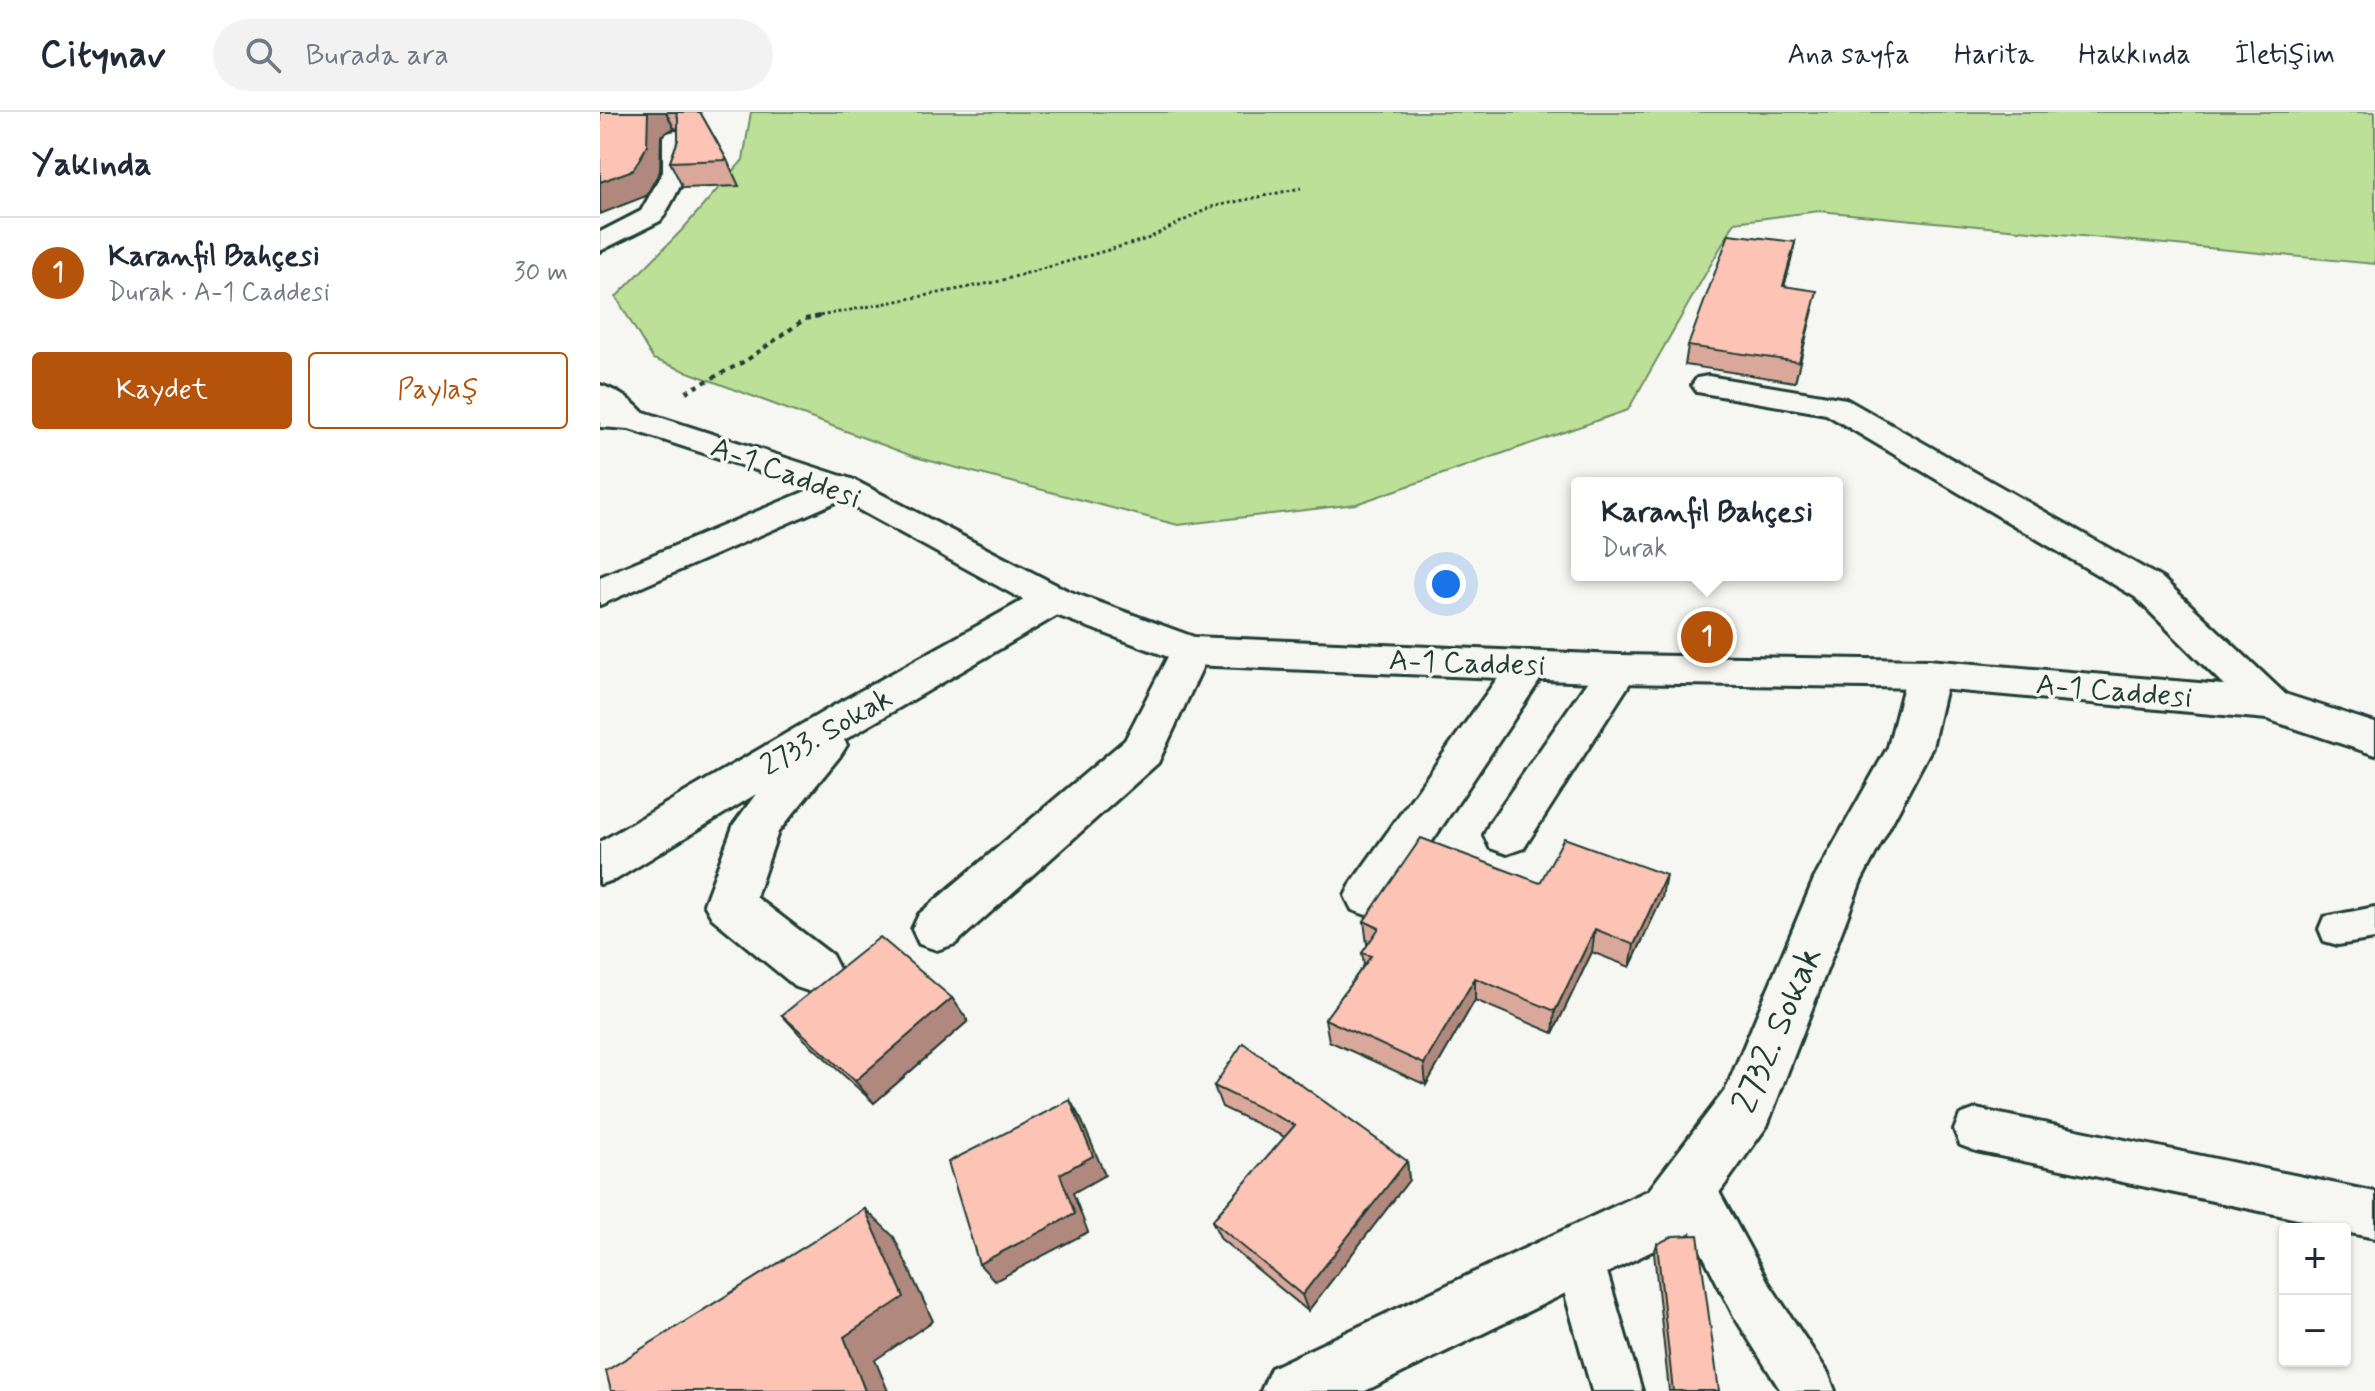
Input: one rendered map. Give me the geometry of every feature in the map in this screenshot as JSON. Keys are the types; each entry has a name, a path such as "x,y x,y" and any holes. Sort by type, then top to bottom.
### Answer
{"street":[{"path":"600,243 651,216 675,172 675,138"},
{"path":"1708,385 1835,406 1849,413 2149,588 2269,704"},
{"name":"A-1 Caddesi","path":"600,395 616,418 842,487 1054,600 1190,651 1618,669 1928,674 2269,704 2375,739"},
{"path":"600,592 842,487"},
{"name":"2733. Sokak","path":"600,865 850,716 1054,600"},
{"path":"937,929 1142,751 1190,651"},
{"path":"1369,896 1529,665"},
{"path":"1507,835 1618,669"},
{"name":"2732. Sokak","path":"1294,1391 1670,1211 1747,1107 1838,879 1910,747 1928,674"},
{"path":"814,971 729,904 757,824 850,716"}],"lane":[{"path":"1976,1130 2375,1215"},
{"path":"1690,1184 1751,1299 1810,1391"},
{"path":"1578,1255 1617,1391"}],"path":[{"path":"616,418 747,360 805,319 996,282 1147,239 1211,207 1301,188"}],"green space":[{"path":"751,112 2375,112 2375,264 1819,211 1735,222 1628,410 1356,504 1178,525 915,457 653,359 616,297 682,230 743,160"}],"building":[{"path":"600,112 648,112 647,146 633,170 600,182"},
{"path":"676,112 700,112 727,160 670,162 678,140"},
{"path":"1729,234 1795,242 1783,286 1817,291 1799,362 1688,346"},
{"path":"1421,838 1540,883 1564,838 1666,875 1634,945 1595,929 1555,1011 1475,978 1424,1064 1325,1019 1371,956 1362,953 1379,928 1364,921"},
{"path":"880,937 952,998 855,1081 782,1015"},
{"path":"1243,1043 1407,1161 1302,1295 1212,1221 1295,1125 1214,1086"},
{"path":"1070,1100 1093,1156 1060,1174 1075,1214 979,1264 948,1162"},
{"path":"865,1209 904,1297 844,1337 865,1391 611,1391 606,1371"},
{"path":"1698,1235 1719,1391 1673,1391 1657,1244 1673,1236"}],"place":[{"name":"Karanfil Bahçesi","path":"1707,637"}]}
